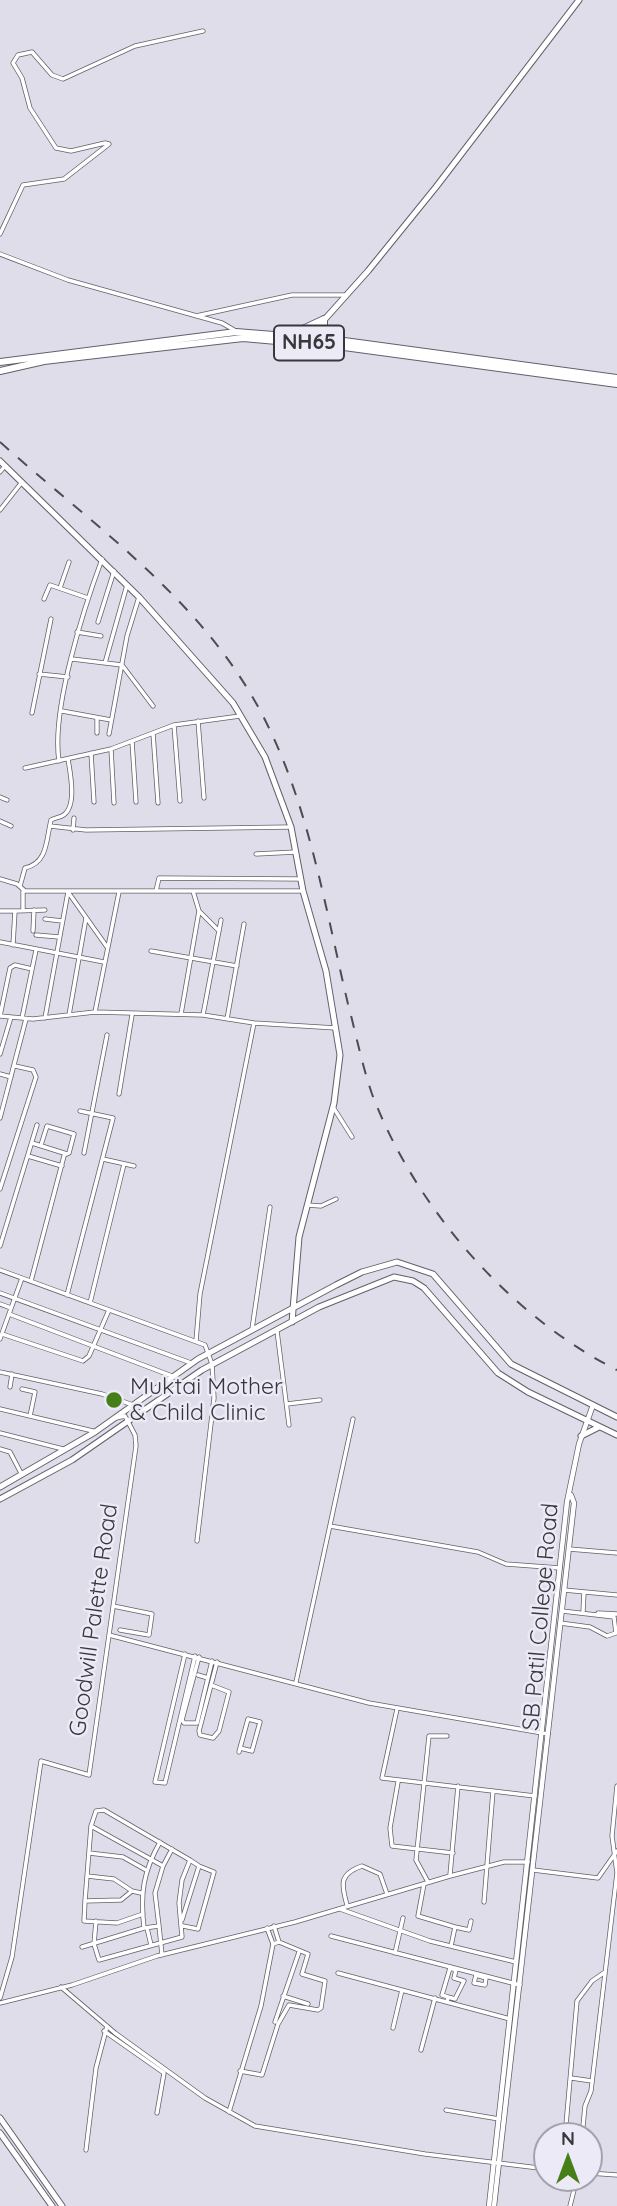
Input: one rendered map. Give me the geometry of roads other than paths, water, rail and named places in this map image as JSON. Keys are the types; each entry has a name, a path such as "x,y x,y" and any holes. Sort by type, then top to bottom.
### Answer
{"highway":[{"path":"289,334 306,330 324,319"},
{"path":"324,319 324,331 337,340"},
{"name":"NH65","path":"0,362 236,332 289,334 307,340 617,384"},
{"name":"NH65","path":"0,371 44,362 243,338 337,340 617,378"}],"main road":[{"path":"307,340 436,187 579,0"},
{"path":"2,463 139,597 242,715 265,757 291,827 303,891 326,971 336,1028 339,1072 333,1107 305,1204 292,1322"},
{"path":"0,1487 95,1432 208,1353 362,1272 386,1264 407,1263 433,1274 511,1364 617,1417"},
{"path":"0,1499 72,1460 212,1364 292,1322 377,1282 394,1277 413,1281 433,1296 498,1373 617,1435"},
{"path":"581,1436 598,1427"},
{"path":"0,2118 62,2206"},
{"path":"0,2133 52,2206"}],"street":[{"path":"0,234 23,185 64,179 109,145 107,142 71,150 56,148 26,100 22,78 13,63 18,55 32,52 52,75 63,79 135,46 203,31"},
{"path":"0,254 68,280 222,323 243,338"},
{"path":"195,316 292,295 346,295"},
{"path":"0,472 2,463"},
{"path":"0,510 22,482"},
{"path":"59,761 62,711 77,632 102,559"},
{"path":"60,589 69,562"},
{"path":"98,622 114,571"},
{"path":"105,663 127,585"},
{"path":"44,599 48,586 88,598"},
{"path":"109,734 130,621 139,597"},
{"path":"32,713 51,619"},
{"path":"77,632 101,636"},
{"path":"72,659 121,665 153,706"},
{"path":"39,674 68,677"},
{"path":"62,711 111,720"},
{"path":"25,768 111,749 174,725 242,715"},
{"path":"97,718 97,733"},
{"path":"198,721 204,798"},
{"path":"174,725 180,801"},
{"path":"153,733 158,803"},
{"path":"132,741 136,802"},
{"path":"111,749 114,803"},
{"path":"91,753 94,802"},
{"path":"20,886 25,868 36,865 44,854 52,819 64,815 68,809 71,793 68,759"},
{"path":"0,797 7,800"},
{"path":"73,830 74,818"},
{"path":"0,821 11,826"},
{"path":"50,825 73,830 291,827"},
{"path":"256,853 296,852"},
{"path":"171,878 171,891"},
{"path":"0,879 20,886 23,891 23,910"},
{"path":"156,891 157,879 301,879"},
{"path":"23,891 303,891"},
{"path":"181,1014 199,911 193,891"},
{"path":"68,892 107,947"},
{"path":"45,1018 68,892"},
{"path":"95,1012 119,892"},
{"path":"34,910 35,933 60,937"},
{"path":"0,911 45,910"},
{"path":"13,945 15,911"},
{"path":"199,911 219,931"},
{"path":"69,1015 86,918"},
{"path":"45,919 62,921"},
{"path":"203,1015 221,920"},
{"path":"227,1019 244,924"},
{"path":"0,942 104,962"},
{"path":"0,1118 15,1066 36,950"},
{"path":"151,951 237,965"},
{"path":"32,969 15,965 10,968 0,1016 45,1018 95,1012 132,1015 181,1014 254,1023 336,1028"},
{"path":"119,1094 132,1015"},
{"path":"0,1054 11,1017"},
{"path":"196,1341 200,1294 254,1023"},
{"path":"84,1153 107,1035"},
{"path":"0,1189 36,1077 33,1070 15,1066"},
{"path":"0,1074 12,1077"},
{"path":"0,1087 8,1090"},
{"path":"333,1107 352,1137"},
{"path":"67,1295 113,1118 80,1111"},
{"path":"0,1246 37,1125"},
{"path":"32,1143 41,1146 69,1153 74,1134 47,1126 41,1146"},
{"path":"28,1156 62,1166"},
{"path":"31,1281 64,1156"},
{"path":"0,1158 9,1161"},
{"path":"103,1159 134,1167"},
{"path":"90,1303 124,1164"},
{"path":"305,1204 321,1206 336,1199"},
{"path":"252,1331 251,1320 270,1207"},
{"path":"0,1270 205,1345 212,1364 214,1398 197,1541"},
{"path":"22,1278 1,1336 80,1361 88,1359 109,1310"},
{"path":"0,1293 191,1363"},
{"path":"0,1304 11,1308"},
{"path":"9,1314 94,1344 172,1376"},
{"path":"278,1331 289,1426"},
{"path":"0,1372 103,1394 133,1405"},
{"path":"10,1387 12,1374"},
{"path":"22,1389 35,1392 30,1416"},
{"path":"287,1404 320,1400"},
{"path":"571,1494 581,1436 593,1405"},
{"path":"0,1409 95,1432"},
{"path":"111,1420 125,1416 129,1422"},
{"path":"296,1682 352,1419"},
{"name":"Goodwill Palette Road","path":"0,2001 12,1957 41,1762 89,1775 136,1447 135,1435 129,1422"},
{"path":"0,1433 65,1450"},
{"path":"0,1449 10,1452 22,1475"},
{"name":"SB Patil College Road","path":"496,2164 510,2019 517,1985 517,1962 530,1870 528,1862 535,1796 569,1549 574,1503 571,1494"},
{"name":"SB Patil College Road","path":"492,2206 545,1734 560,1568 571,1494"},
{"path":"330,1525 478,1552 506,1564 560,1568"},
{"path":"569,1549 617,1553"},
{"path":"564,1590 617,1595"},
{"path":"584,1592 583,1612 617,1614"},
{"path":"113,1606 152,1614 149,1635 120,1630"},
{"path":"560,1623 590,1627 607,1636 616,1633 614,1617 562,1611"},
{"path":"108,1635 398,1709 545,1734"},
{"path":"185,1654 155,1782 165,1783 192,1668 197,1657"},
{"path":"197,1657 184,1723 197,1723 215,1661"},
{"path":"211,1685 229,1692 219,1731 213,1738 200,1735 199,1731 215,1661"},
{"path":"182,1666 192,1668"},
{"path":"198,1675 208,1678"},
{"path":"398,1709 382,1778 398,1782 458,1786 535,1796"},
{"path":"248,1719 260,1722 252,1751 240,1750 248,1719"},
{"path":"447,1736 429,1735 416,1851 416,1864 426,1883 418,1916 469,1930 471,1921"},
{"path":"398,1782 390,1843 394,1847 416,1851 453,1853"},
{"path":"450,1876 458,1786"},
{"path":"585,2122 617,1873 617,1786"},
{"path":"484,1902 493,1791"},
{"path":"143,1914 120,1923 83,1920 91,1826 96,1811 104,1810 199,1866 214,1872 198,1929 183,1926"},
{"path":"91,1826 163,1866"},
{"path":"160,1842 146,1870 141,1893 146,1928 160,1956"},
{"path":"156,1944 159,1926 155,1893 163,1866 172,1849"},
{"path":"89,1853 123,1857 146,1870"},
{"path":"530,1870 598,1878 615,1853"},
{"path":"96,1922 94,1944 99,1960 182,1937 183,1926 179,1910 181,1886 190,1860"},
{"path":"0,2001 61,1987 160,1956 486,1866 528,1862"},
{"path":"182,1920 199,1866"},
{"path":"347,1905 343,1892 345,1874 362,1866 380,1874 387,1894"},
{"path":"87,1875 114,1879 132,1891 141,1893"},
{"path":"85,1900 121,1900 132,1891"},
{"path":"338,1908 400,1931 517,1962"},
{"path":"395,1953 403,1918"},
{"path":"82,1947 159,1926"},
{"path":"274,1926 279,1942"},
{"path":"229,2112 261,2006 273,1944 267,1927"},
{"path":"451,1946 455,1927"},
{"path":"331,1936 517,1985"},
{"path":"240,2071 262,2075 278,2024 289,2005 321,2008 325,1981 302,1974 308,1954 279,1942 273,1944"},
{"path":"275,2022 299,1952"},
{"path":"450,1968 442,1995 510,2019"},
{"path":"338,1973 435,1998 455,1999 464,1981 453,1978 456,1969"},
{"path":"566,2122 571,2078 568,2070 577,2001 592,1981 605,1972"},
{"path":"61,1987 106,2029 164,2073 157,2113"},
{"path":"393,2028 402,1990"},
{"path":"283,1996 308,2004"},
{"path":"421,2050 435,1998"},
{"path":"106,2029 254,2126 533,2168"},
{"path":"86,2150 96,2068 106,2029"},
{"path":"571,2078 592,2081"},
{"path":"446,2110 499,2119"}],"railway":[{"path":"0,442 145,567 210,636 238,674 279,750 304,821 365,1072 390,1136 413,1177 470,1254 539,1320 577,1347 617,1370"}],"place":[{"name":"Muktai Mother & Child Clinic","path":"114,1400"}]}
